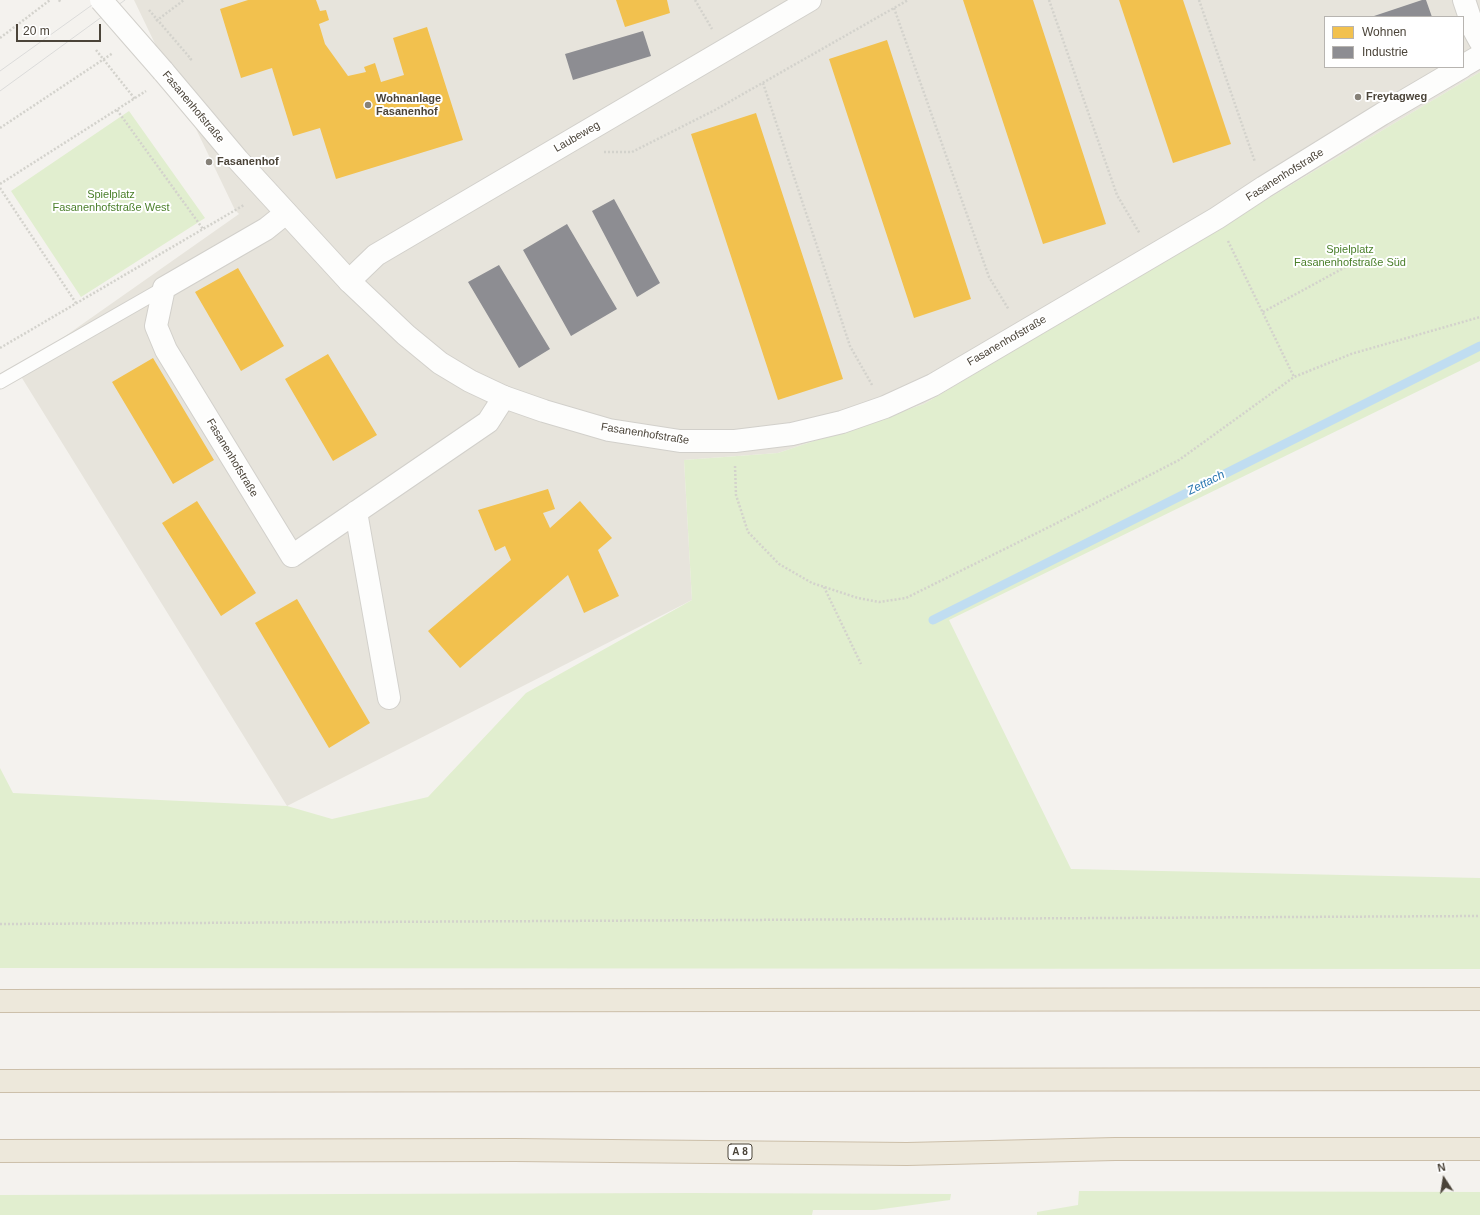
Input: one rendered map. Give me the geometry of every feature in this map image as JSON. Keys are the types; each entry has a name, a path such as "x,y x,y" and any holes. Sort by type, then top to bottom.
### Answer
{"highway":[{"path":"0,1001 1480,999"},
{"path":"0,1081 1480,1080"},
{"name":"A 8","path":"0,1151 514,1150 907,1154 1115,1149 1480,1149"}],"street":[{"name":"Fasanenhofstraße","path":"101,0 238,160 349,281 406,335 440,363 470,381 504,397 544,411 609,430 680,441 735,441 792,434 842,422 885,407 933,385 1217,218 1376,118 1460,68"},
{"name":"Laubeweg","path":"349,281 376,255 810,0"},
{"path":"1464,0 1474,30 1480,41"},
{"name":"Fasanenhofstraße","path":"1464,66 1480,56"},
{"path":"164,288 266,229 286,213"},
{"name":"Fasanenhofstraße","path":"164,288 156,326 166,350 292,556 488,422 504,397"},
{"path":"356,512 389,698"}],"lane":[{"path":"0,382 164,288"}],"path":[{"path":"0,38 50,0"},
{"path":"151,25 184,0"},
{"path":"695,0 726,50"},
{"path":"602,152 632,152 715,110 908,0"},
{"path":"1050,0 1116,195 1153,255"},
{"path":"1199,0 1255,162"},
{"path":"894,8 989,277 998,291"},
{"path":"149,10 191,59"},
{"path":"96,50 135,99"},
{"path":"0,128 115,51"},
{"path":"0,184 135,99 165,73"},
{"path":"763,83 850,346 885,407"},
{"path":"118,110 203,229"},
{"path":"0,188 76,303"},
{"path":"0,348 267,191"},
{"path":"1217,218 1294,377"},
{"path":"1263,312 1373,252"},
{"path":"735,441 736,495 748,532 779,564 812,582 858,598 879,602 906,598 1046,529 1179,460 1294,377 1351,354 1480,317"},
{"path":"824,586 861,664"},
{"path":"0,924 1480,916"}],"shaded area":[{"path":"134,0 1480,0 1480,72 924,404 778,453 684,460 692,600 287,806 17,370 239,214 235,210"}],"green space":[{"name":"Spielplatz Fasanenhofstraße Süd","path":"1480,72 1480,361 949,620 1071,869 1480,878 1480,969 0,968 0,768 13,793 287,806 332,819 428,797 526,693 692,600 684,460 778,453 924,404"},
{"name":"Spielplatz Fasanenhofstraße West","path":"129,111 205,218 81,297 11,191"},
{"path":"1079,1191 1480,1192 1480,1215 1037,1215 1037,1212 1078,1205"},
{"path":"692,1193 951,1194 950,1200 875,1210 813,1210 812,1215 0,1215 0,1195"}],"building: Wohnen":[{"name":"Wohnanlage Fasanenhof","path":"248,0 316,0 320,11 326,10 329,20 319,24 325,44 348,76 366,72 364,67 375,63 381,82 404,75 393,38 427,27 463,140 336,179 320,128 293,136 272,68 241,78 220,9"},
{"path":"616,0 667,0 670,13 625,27"},
{"path":"963,0 1033,0 1106,224 1043,244"},
{"path":"1119,0 1183,0 1231,144 1173,163"},
{"path":"887,40 971,299 914,318 829,59"},
{"path":"756,113 843,379 778,400 691,134"},
{"path":"238,268 284,346 241,371 195,292"},
{"path":"328,354 377,435 333,461 285,379"},
{"path":"153,358 214,460 173,484 112,382"},
{"path":"548,489 555,509 543,513 550,528 580,501 612,538 598,550 619,596 584,613 568,575 460,668 428,631 511,560 505,546 495,551 478,510"},
{"path":"197,501 256,593 221,616 162,523"},
{"path":"297,599 370,723 329,748 255,623"}],"building: Industrie":[{"path":"1426,0 1432,16 1374,16"},
{"path":"643,31 651,56 573,80 565,54"},
{"path":"614,199 660,283 637,297 592,211"},
{"path":"567,224 617,309 571,336 523,250"},
{"path":"499,265 550,349 519,368 468,282"}],"waterway":[{"name":"Zettach","path":"933,620 1480,346"}],"tram line":[{"path":"0,71 99,0"},
{"path":"0,91 125,0"}],"place":[{"name":"Freytagweg","path":"1358,97"},
{"name":"Wohnanlage Fasanenhof","path":"368,105"},
{"name":"Fasanenhof","path":"209,162"}]}
